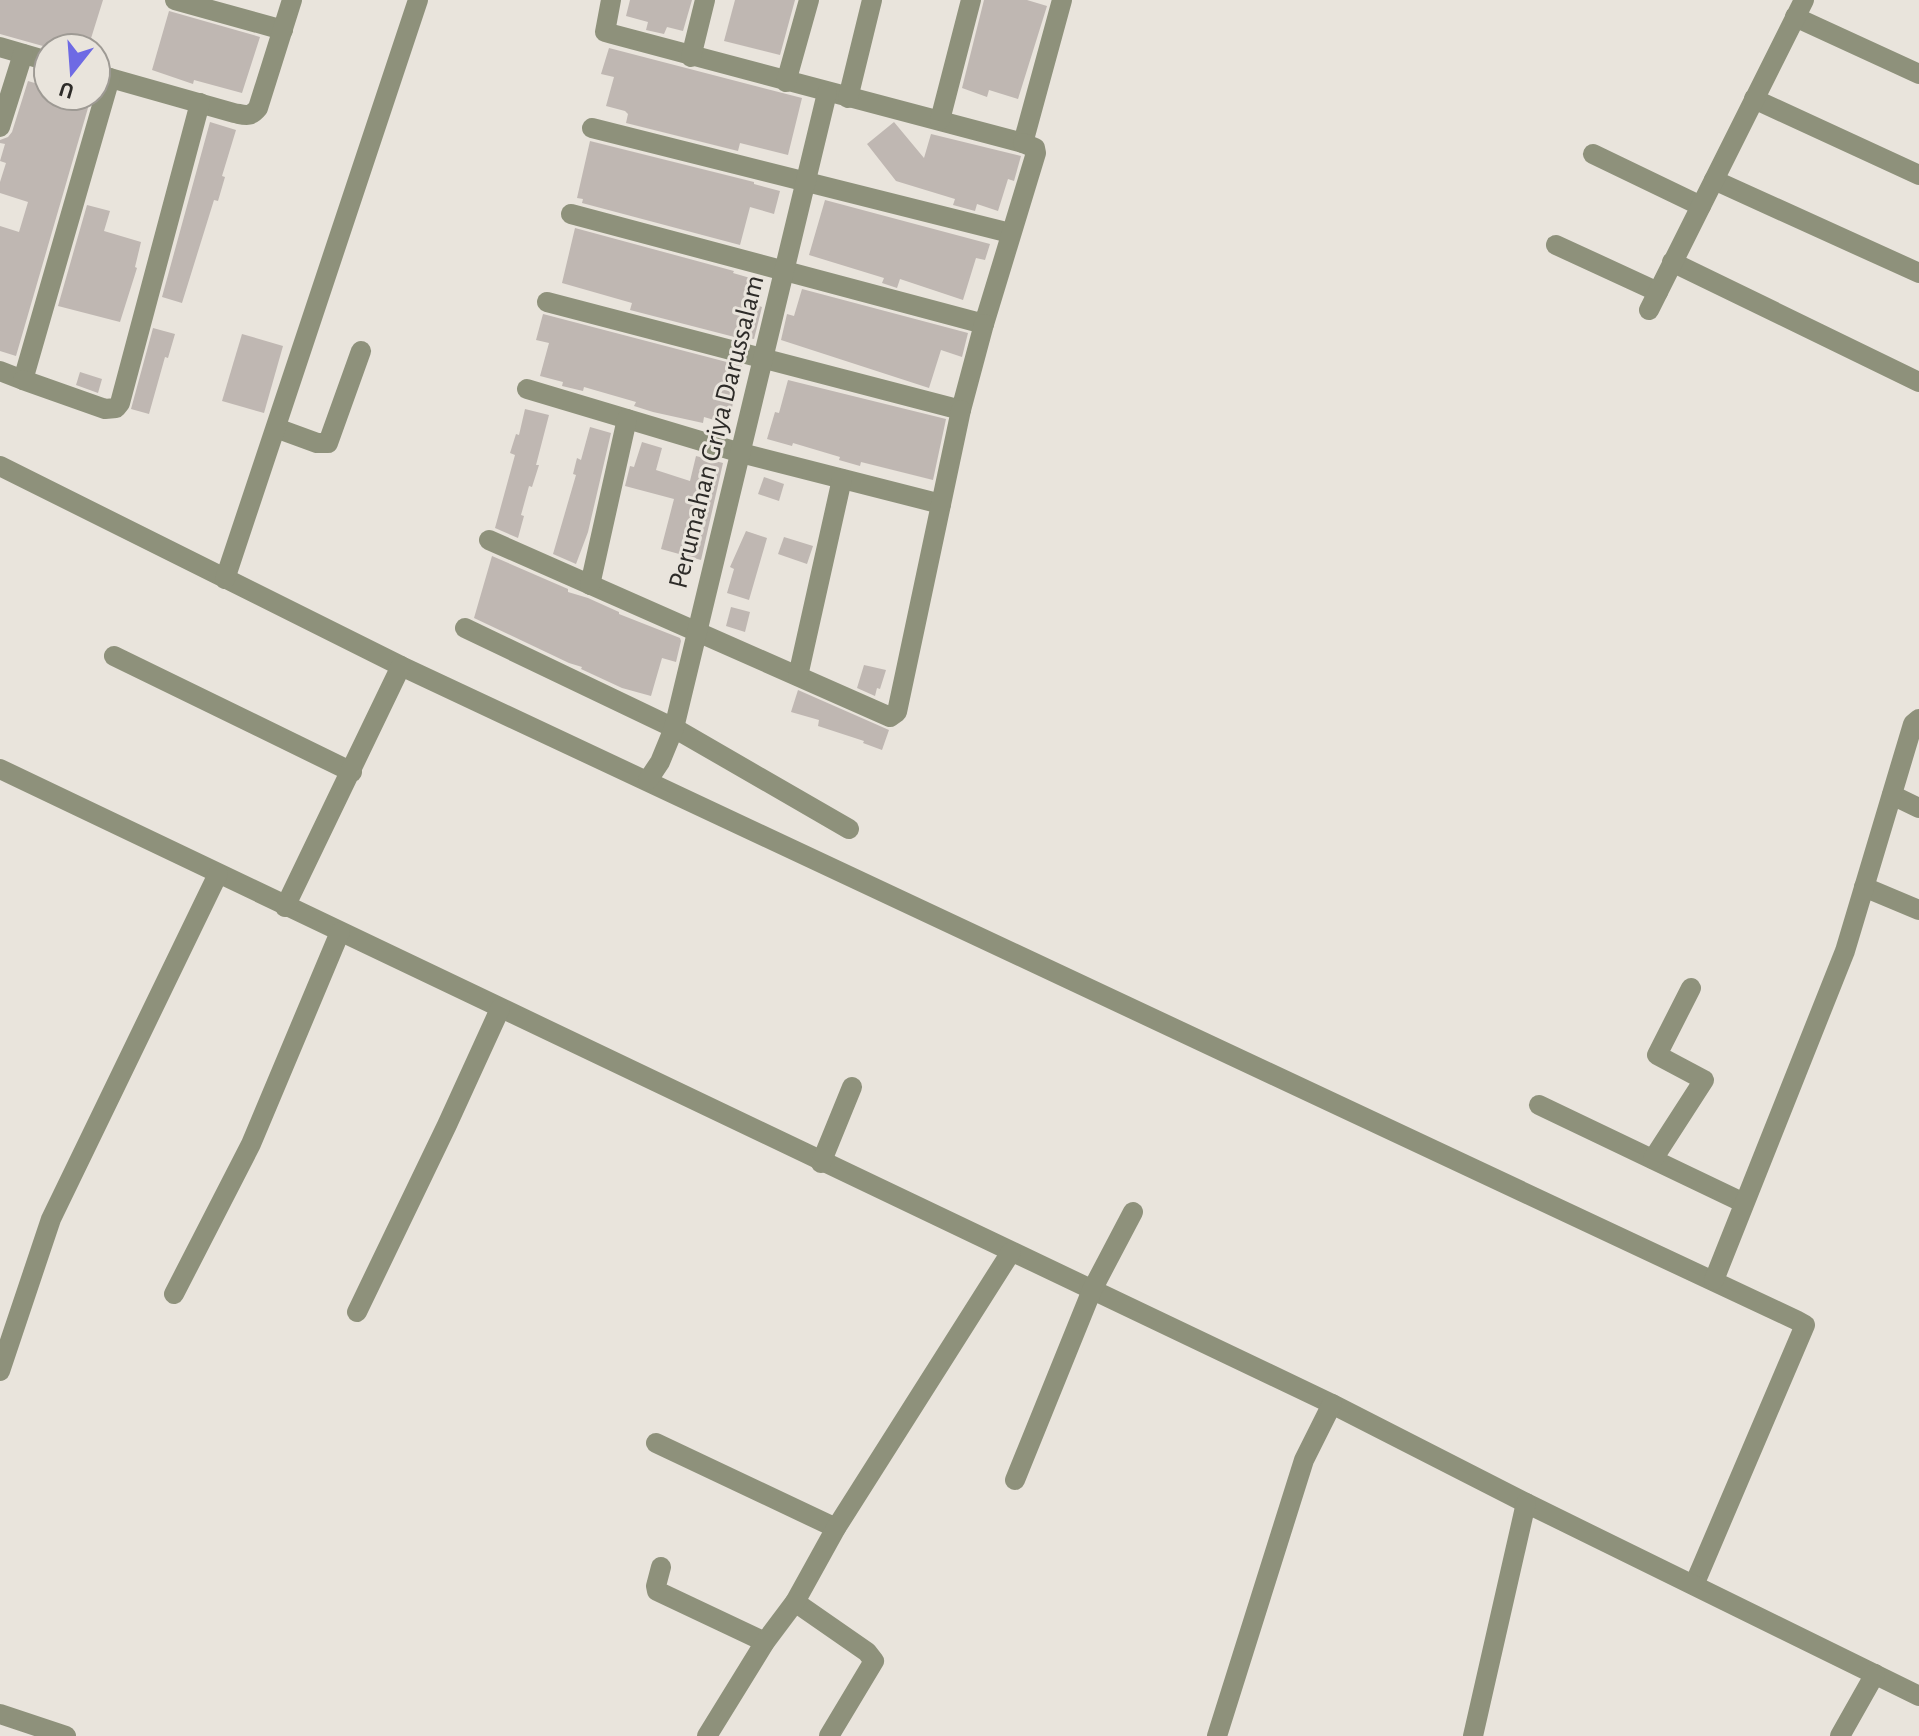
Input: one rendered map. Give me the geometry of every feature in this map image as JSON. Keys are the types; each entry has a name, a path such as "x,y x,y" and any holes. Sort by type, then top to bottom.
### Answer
{"street":[{"path":"175,0 283,30"},
{"path":"112,79 248,116 253,114 258,108 292,0"},
{"path":"225,579 418,0"},
{"path":"489,540 890,717 895,715 961,410 1010,233 1036,153 1035,148 1023,143 605,32 611,0"},
{"path":"691,57 705,0"},
{"path":"786,82 809,0"},
{"path":"848,98 872,0"},
{"path":"940,120 971,0"},
{"path":"1023,143 1062,0"},
{"path":"1556,245 1653,301 1800,9 1919,74"},
{"path":"0,47 32,57"},
{"path":"0,127 23,54"},
{"name":"Perumahan Griya Darussalam","path":"648,780 660,762 671,735 827,93"},
{"path":"1754,99 1919,175"},
{"path":"0,371 105,409 116,408 120,403 200,103"},
{"path":"23,380 94,112"},
{"path":"592,128 1010,233"},
{"path":"1593,154 1701,206"},
{"path":"1714,180 1919,273"},
{"path":"571,214 984,324"},
{"path":"1672,262 1919,382"},
{"path":"547,302 961,410"},
{"path":"276,428 317,443 328,443 361,351"},
{"path":"527,389 741,453 941,504"},
{"path":"590,585 627,419"},
{"path":"0,466 401,666 1718,1271 1766,1304 1805,1325 1695,1581"},
{"path":"798,676 842,479"},
{"path":"465,628 849,829"},
{"path":"114,656 352,772"},
{"path":"289,899 401,666"},
{"path":"1718,1271 1845,951 1913,724 1919,719"},
{"path":"0,769 218,874 289,899 340,932 500,1009 827,1147 1011,1252 1095,1283 1526,1503 1695,1581 1919,1696"},
{"path":"1892,795 1919,808"},
{"path":"0,1371 51,1219 218,874"},
{"path":"1864,887 1919,910"},
{"path":"174,1294 251,1144 340,932"},
{"path":"1653,1159 1704,1080 1657,1055 1691,988"},
{"path":"357,1312 500,1009"},
{"path":"827,1147 852,1087"},
{"path":"1539,1105 1744,1203"},
{"path":"1015,1480 1095,1283 1133,1212"},
{"path":"707,1736 765,1642 795,1602 836,1528 1011,1252"},
{"path":"1217,1736 1304,1460 1332,1404"},
{"path":"656,1443 836,1528"},
{"path":"1473,1736 1526,1503"},
{"path":"661,1567 657,1591 765,1642"},
{"path":"795,1602 867,1652 874,1661 829,1736"},
{"path":"1840,1736 1875,1674"},
{"path":"0,1714 66,1736"}],"building":[{"path":"0,0 103,0 93,32 32,32 32,43 0,34"},
{"path":"630,0 692,0 683,31 667,27 664,34 646,30 648,22 626,16"},
{"path":"735,0 795,0 780,55 724,41"},
{"path":"984,0 1027,0 1047,6 1018,99 989,90 987,97 962,88"},
{"path":"169,11 260,37 242,93 194,80 193,84 152,70"},
{"path":"609,48 802,98 788,155 740,143 738,151 626,123 628,114 625,111 606,106 614,77 601,74"},
{"path":"28,81 32,82 32,112 87,112 16,356 0,351 0,226 19,232 28,202 0,193 6,163 0,161 5,144 0,140 12,132"},
{"path":"210,122 236,130 218,201 214,200 182,303 162,297"},
{"path":"894,122 924,158 931,134 1021,156 1014,181 1008,179 998,211 977,204 975,211 953,205 955,199 896,181 867,144"},
{"path":"590,141 780,191 774,214 750,207 740,245 582,203 583,199 577,198"},
{"path":"825,200 990,244 985,260 976,258 963,300 900,279 897,288 882,283 884,278 809,255"},
{"path":"87,205 110,211 104,231 141,242 137,268 120,322 58,306"},
{"path":"575,228 757,280 750,303 762,307 754,339 750,338 750,341 630,310 632,303 562,283"},
{"path":"802,289 968,333 962,357 941,350 929,388 781,340 787,314 794,316"},
{"path":"543,314 742,366 728,424 704,417 703,423 653,412 634,406 636,402 584,387 583,391 562,386 563,382 540,376 549,343 536,340"},
{"path":"153,328 175,334 168,358 165,357 149,414 131,409"},
{"path":"242,334 283,346 264,413 222,401"},
{"path":"80,372 102,379 98,393 76,385"},
{"path":"788,380 946,419 933,480 861,462 860,466 793,443 792,446 767,439 775,412 779,413"},
{"path":"525,409 549,415 536,465 539,465 521,515 524,516 518,538 495,528 515,455 510,453 516,434 519,435"},
{"path":"590,427 611,433 588,532 576,564 553,554 576,475 573,474 577,458 581,460"},
{"path":"642,442 662,448 656,470 690,481 696,456 723,463 701,560 661,549 674,499 625,486 630,466 634,467"},
{"path":"764,477 784,484 779,501 758,494"},
{"path":"746,531 767,538 749,600 727,593 734,569 730,567"},
{"path":"784,537 813,546 807,564 778,554"},
{"path":"492,556 568,589 568,592 680,638 676,662 662,658 651,696 622,688 474,618"},
{"path":"731,607 750,612 745,632 726,626"},
{"path":"864,665 886,670 875,696 857,688"},
{"path":"798,690 889,730 882,750 818,726 819,720 791,712"}]}
